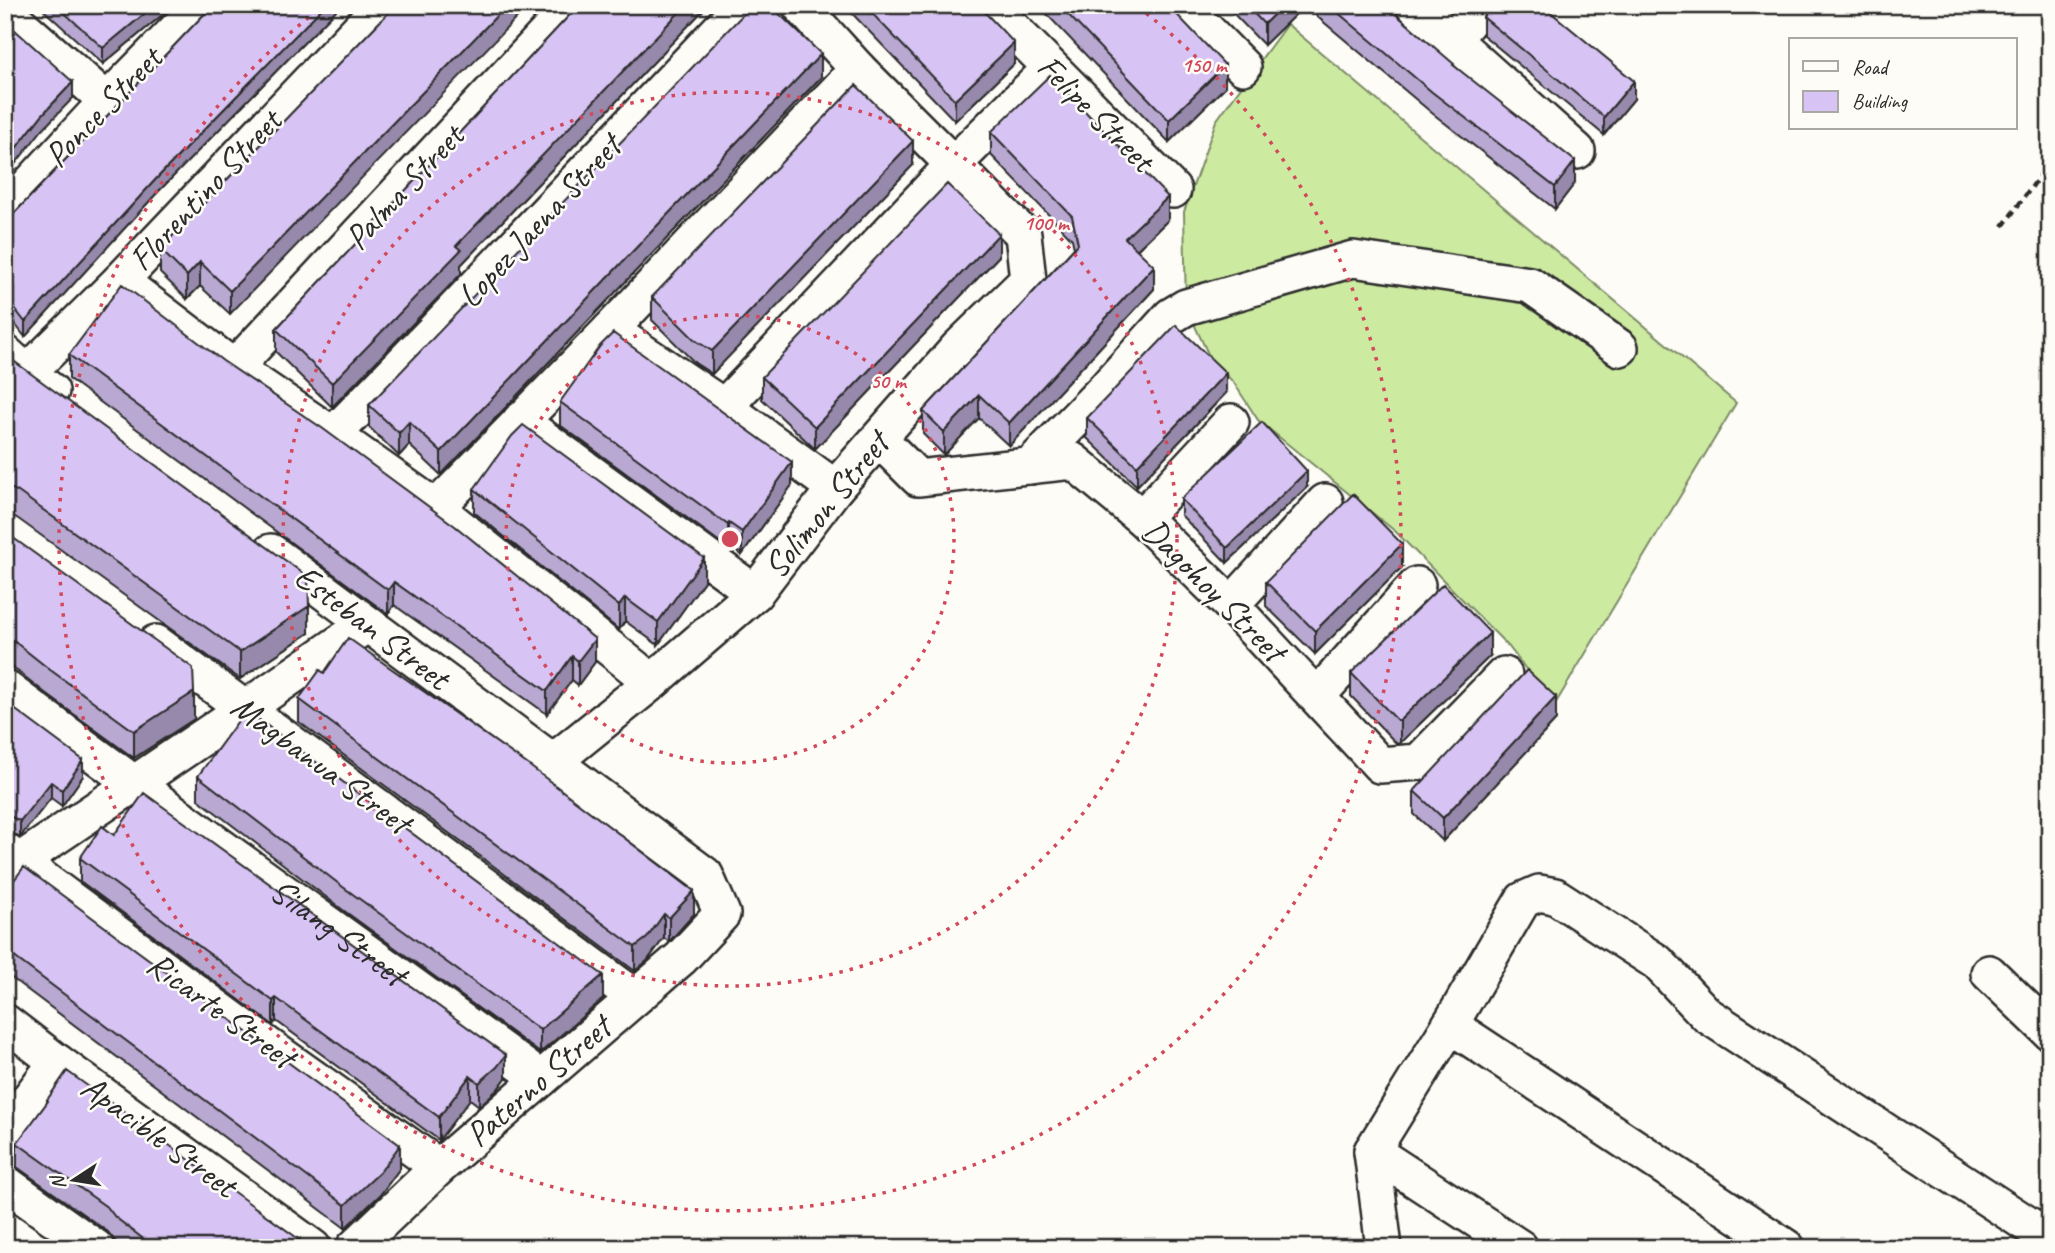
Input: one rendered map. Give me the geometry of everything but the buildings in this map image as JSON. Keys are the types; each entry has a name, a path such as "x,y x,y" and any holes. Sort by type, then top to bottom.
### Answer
{"street":[{"name":"Florentino Street","path":"16,363 120,281 382,5"},
{"name":"Palma Street","path":"234,368 573,5"},
{"name":"Lopez Jaena Street","path":"333,435 744,5"},
{"name":"Solimon Street","path":"554,761 652,682 755,593 835,488 958,348 1028,280 1023,234 858,69 800,5"},
{"name":"Felipe Street","path":"989,5 1173,190"},
{"path":"1182,5 1243,67"},
{"path":"1414,5 1577,151"},
{"path":"1453,40 1481,5"},
{"name":"Ponce Street","path":"11,192 107,101 193,8"},
{"path":"5,11 107,101"},
{"path":"724,407 954,164 1051,68"},
{"path":"436,508 858,69"},
{"path":"1030,466 1171,316 1186,307 1353,259 1530,285 1620,348"},
{"path":"120,281 234,368 436,508 652,682"},
{"path":"610,330 724,407 835,488"},
{"path":"16,363 81,412"},
{"path":"520,422 755,593"},
{"path":"1142,518 1231,422"},
{"name":"Dagohoy Street","path":"879,439 918,478 1073,461 1142,518 1231,605 1380,765 1419,762 1504,675"},
{"path":"1231,605 1325,502"},
{"name":"Esteban Street","path":"246,533 705,875 722,914"},
{"path":"1317,696 1417,584"},
{"name":"Magbanua Street","path":"126,621 635,997"},
{"path":"10,861 133,785 367,624"},
{"name":"Silang Street","path":"5,688 133,785 541,1079"},
{"name":"Ricarte Street","path":"10,861 439,1167"},
{"path":"1384,1248 1372,1151 1523,900 1539,893 1555,896 1657,962 1707,1015 2050,1240"},
{"name":"Paterno Street","path":"354,1248 439,1167 681,958 722,914"},
{"path":"1989,973 2050,1032"},
{"name":"Apacible Street","path":"5,1022 313,1248"},
{"path":"1450,1025 1787,1248"},
{"path":"5,1131 57,1062"},
{"path":"1372,1151 1520,1248"},
{"path":"5,1183 96,1248"}],"path":[{"path":"2003,226 2050,162"}],"green space":[{"path":"1287,24 1736,403 1554,706 1509,647 1396,532 1258,420 1234,383 1210,358 1186,307 1184,212 1216,121"}]}
